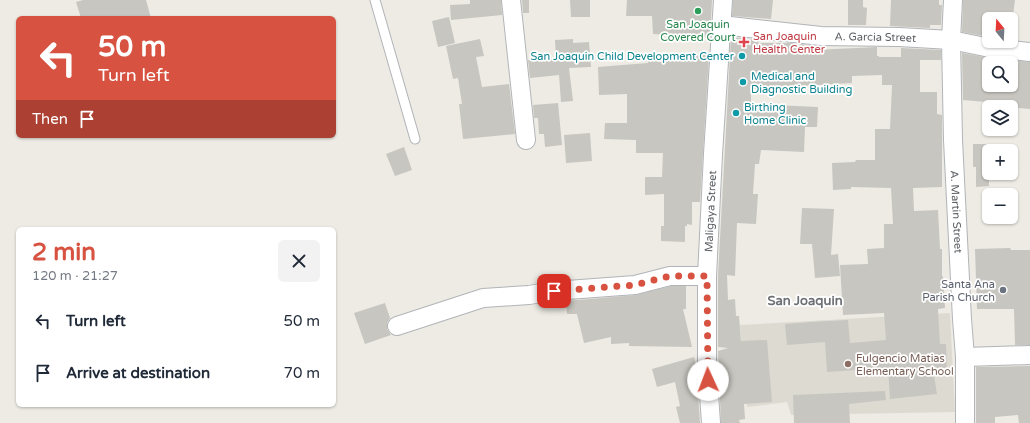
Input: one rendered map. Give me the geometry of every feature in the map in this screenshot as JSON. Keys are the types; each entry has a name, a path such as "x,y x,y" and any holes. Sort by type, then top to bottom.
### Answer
{"street":[{"path":"511,0 526,140"},
{"name":"Maligaya Street","path":"711,423 707,366 707,276 723,0"},
{"name":"A. Martin Street","path":"953,0 951,40 953,140 965,358 965,423"},
{"name":"A. Garcia Street","path":"721,25 821,36 899,37 951,40 985,47 1030,52"},
{"path":"397,326 483,298 635,285 670,276 707,276"},
{"path":"965,358 1030,355"}],"lane":[{"path":"375,0 415,138"}],"shaded area":[{"name":"Fulgencio Matias Elementary School","path":"950,313 955,412 791,415 787,402 747,407 740,325"}],"building":[{"path":"83,0 146,0 150,16 80,16 76,2"},
{"path":"470,0 501,0 502,15 451,20 450,5 470,4"},
{"path":"522,0 529,0 529,13 523,13"},
{"path":"570,0 590,0 590,17 571,17"},
{"path":"627,0 712,0 710,38 653,34 652,16 626,16"},
{"path":"733,0 773,0 771,19 732,16"},
{"path":"848,0 863,0 863,7 867,8 866,25 848,25"},
{"path":"891,0 939,0 939,5 942,5 941,25 930,25 930,28 890,26"},
{"path":"963,0 1015,0 1013,12 982,12 982,36 962,32"},
{"path":"449,17 455,43 438,47 432,21"},
{"path":"731,37 759,40 758,43 792,43 815,46 815,50 877,47 877,56 879,57 901,57 901,48 941,50 941,60 920,60 920,92 937,92 937,114 942,115 942,187 913,188 914,211 938,210 940,249 942,249 942,277 943,276 945,308 938,309 940,344 946,344 947,375 934,376 937,394 890,399 888,368 827,372 825,342 787,345 785,324 848,320 850,343 886,340 884,313 843,315 840,265 868,264 867,249 884,248 884,224 893,224 891,188 851,187 851,189 833,190 832,163 855,162 856,160 875,160 875,129 890,129 892,85 882,85 882,75 852,76 852,83 751,89 751,104 818,107 817,127 805,127 804,152 761,150 759,164 755,164 753,194 758,194 756,224 737,223 735,276 727,275 728,300 735,299 736,316 739,316 741,341 767,340 772,402 744,404 745,419 739,420 740,423 721,423 718,351 728,348 718,347 718,276"},
{"path":"480,39 484,56 476,57 482,87 509,84 515,134 463,139 459,104 462,104 458,78 453,79 446,46"},
{"path":"573,39 573,43 589,42 591,67 569,68 573,101 561,102 559,75 530,78 528,60 556,58 555,40"},
{"path":"962,53 982,57 982,92 1018,92 1018,61 1030,62 1030,109 1018,108 1018,100 982,100 982,102 963,100"},
{"path":"709,55 700,202 692,202 692,225 687,224 687,226 685,226 685,242 661,241 661,226 664,226 664,194 645,195 645,177 662,177 663,153 636,153 636,140 604,139 605,123 627,123 627,94 599,95 598,67 648,63 648,56"},
{"path":"558,103 562,145 545,147 544,134 539,134 538,118 534,118 533,105"},
{"path":"590,133 592,161 566,163 564,135"},
{"path":"973,144 982,144 982,180 989,180 989,186 976,187 976,167 973,167"},
{"path":"404,147 412,170 395,176 386,154"},
{"path":"802,208 834,209 831,255 838,254 840,276 815,278 812,244 800,244"},
{"name":"Santa Ana Parish Church","path":"1010,248 1011,250 1030,250 1030,345 1015,345 1014,309 977,309 975,249"},
{"path":"671,286 686,286 686,309 683,309 692,347 629,346 629,343 611,344 611,337 584,343 577,314 567,314 566,301 636,295"},
{"path":"385,303 390,318 387,323 387,329 391,335 365,344 354,313"},
{"path":"694,357 700,423 680,423 676,407 680,406 675,382 657,387 652,369"},
{"path":"1030,366 1030,423 1019,423 1018,415 995,417 995,423 976,423 976,367"},
{"path":"885,391 886,400 849,404 850,423 794,423 793,395"}],"place":[{"name":"San Joaquin Covered Court","path":"698,11"},
{"name":"San Joaquin Health Center","path":"744,42"},
{"name":"San Joaquin Child Development Center","path":"742,56"},
{"name":"Medical and Diagnostic Building","path":"743,82"},
{"name":"Birthing Home Clinic","path":"736,113"},
{"name":"Santa Ana Parish Church","path":"1003,290"},
{"name":"Fulgencio Matias Elementary School","path":"848,364"}],"district":[{"name":"San Joaquin","path":"805,301"}],"route":[{"path":"554,291 635,285 670,276 707,276 708,380"}]}
